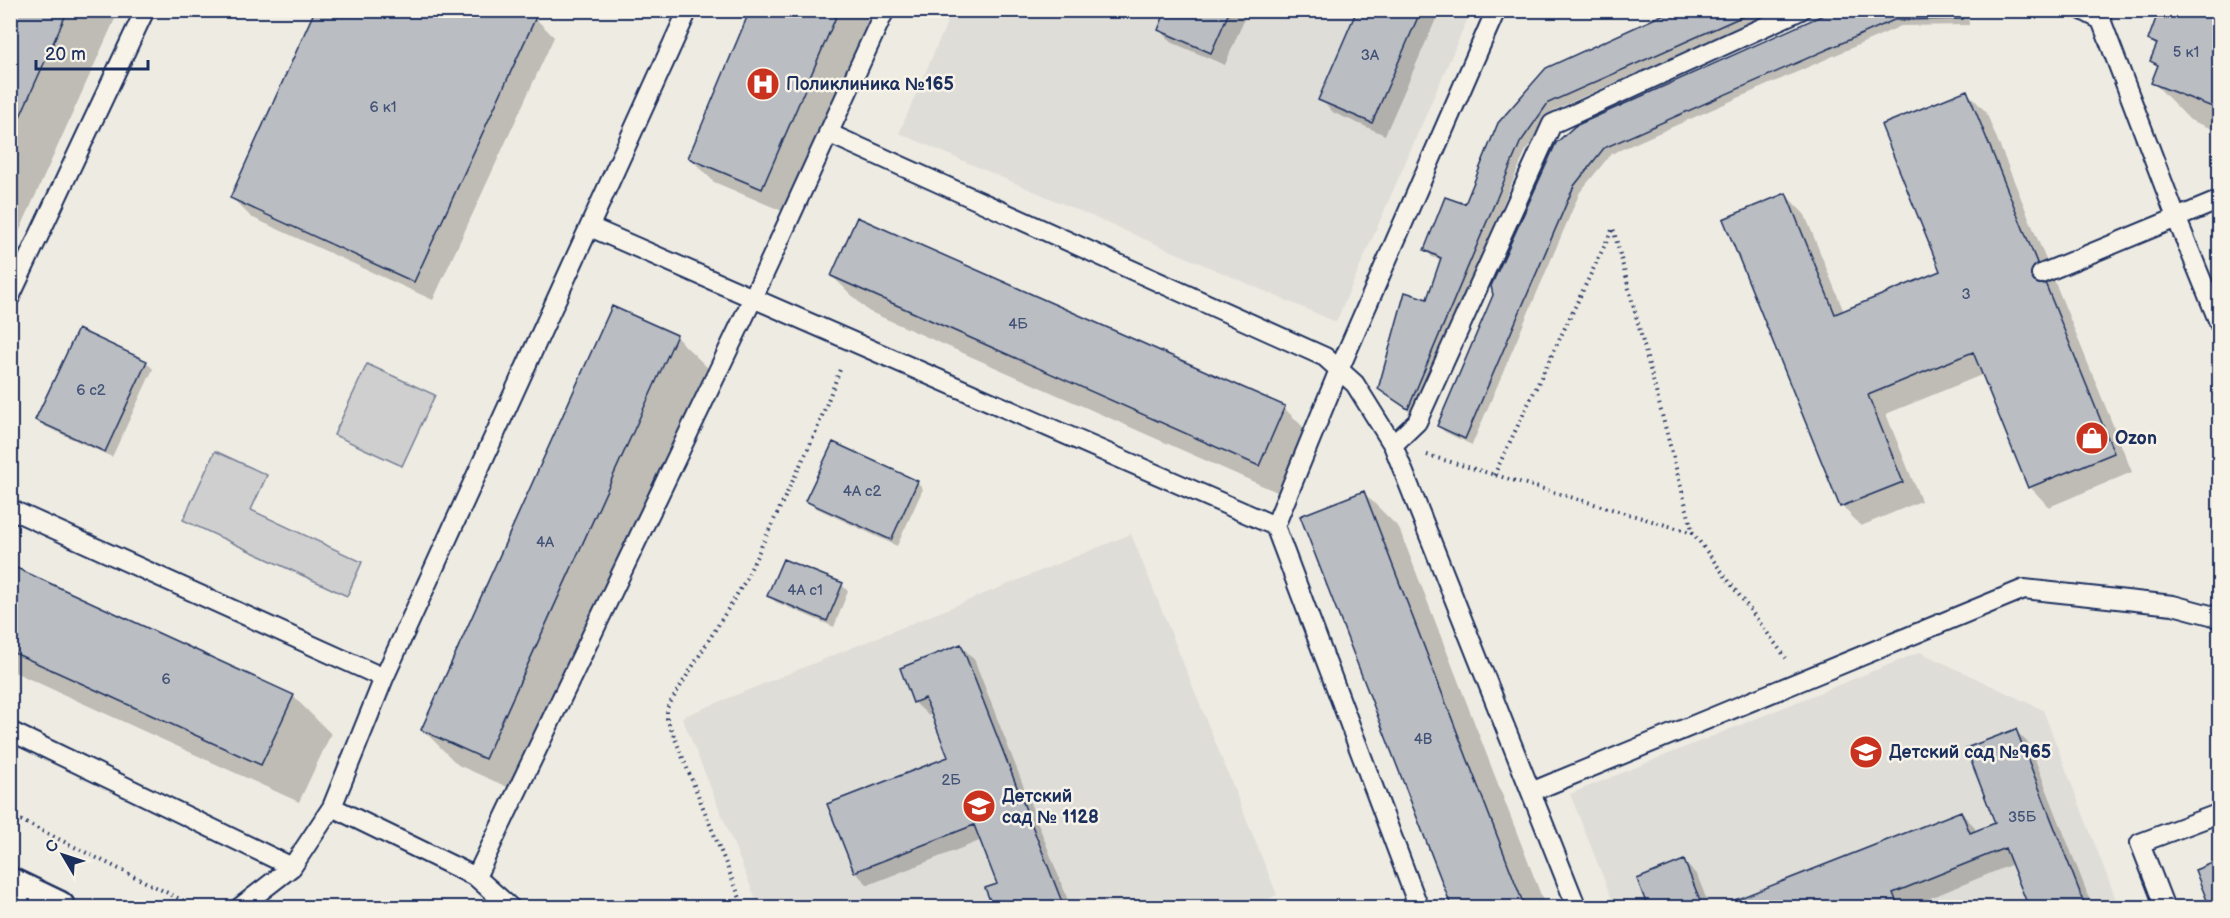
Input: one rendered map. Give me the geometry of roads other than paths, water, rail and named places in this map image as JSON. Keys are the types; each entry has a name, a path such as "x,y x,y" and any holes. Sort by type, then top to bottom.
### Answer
{"street":[{"path":"10,885 58,908"}],"lane":[{"path":"10,297 145,10"},
{"path":"239,908 292,867 332,807 384,678 688,10"},
{"path":"476,877 753,298 885,10"},
{"path":"1419,908 1275,526 1339,370 1496,10"},
{"path":"1393,445 1417,422 1552,124 1801,10"},
{"path":"2082,10 2101,20 2220,325"},
{"path":"828,133 1325,357 1355,384 1393,445 1577,908"},
{"path":"2041,274 2220,200"},
{"path":"590,227 1275,526"},
{"path":"10,509 384,678"},
{"path":"1531,792 2024,589 2173,605 2218,617"},
{"path":"10,731 292,867"},
{"path":"332,807 476,877 511,908"},
{"path":"2165,908 2140,843 2220,813"}],"place":[{"name":"Поликлиника №165","path":"763,84"},
{"name":"Ozon","path":"2092,438"},
{"name":"Детский сад №965","path":"1866,752"},
{"name":"Детский сад № 1128","path":"979,806"}]}
